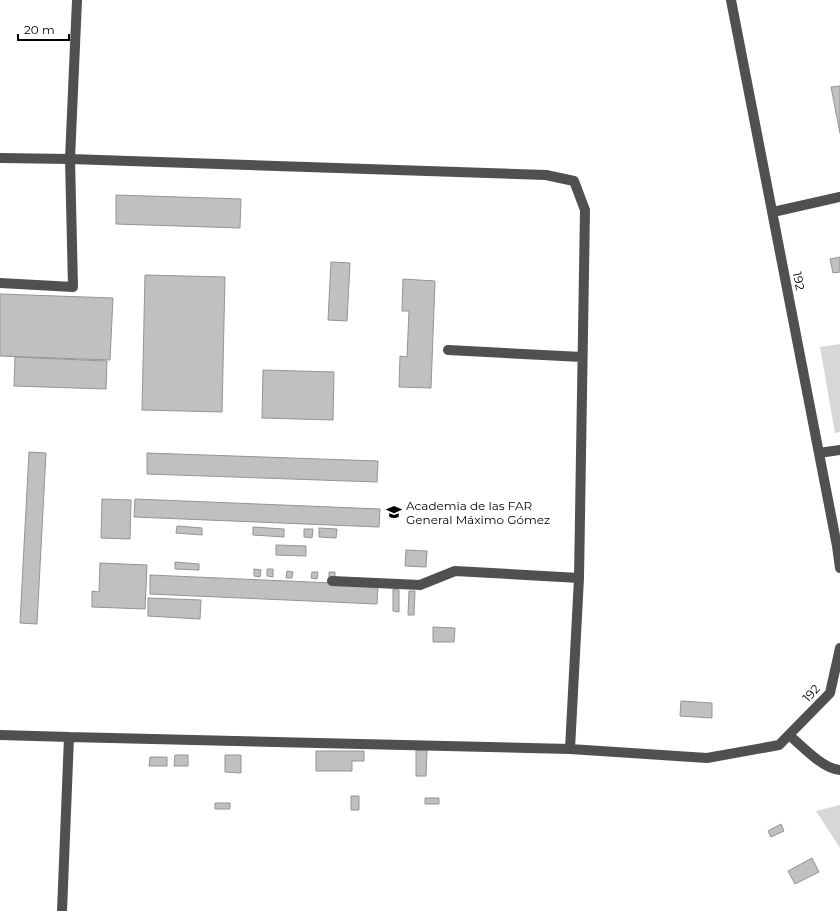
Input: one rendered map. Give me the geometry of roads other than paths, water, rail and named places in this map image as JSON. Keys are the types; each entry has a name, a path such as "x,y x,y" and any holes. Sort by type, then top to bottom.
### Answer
{"street":[{"path":"0,283 73,287 70,159 77,0"},
{"name":"192","path":"731,0 840,568"},
{"path":"0,158 546,175 574,181 585,210 579,578 570,749 0,734"},
{"path":"772,212 840,196"},
{"path":"448,350 582,357"},
{"path":"819,453 840,450"},
{"path":"332,581 420,585 455,571 579,578"},
{"name":"192","path":"570,749 706,758 779,745 830,693 840,648"},
{"path":"789,735 818,759 834,769 840,770"},
{"path":"62,911 69,737"}],"place":[{"name":"Academia de las FAR General Máximo Gómez","path":"394,512"}]}
